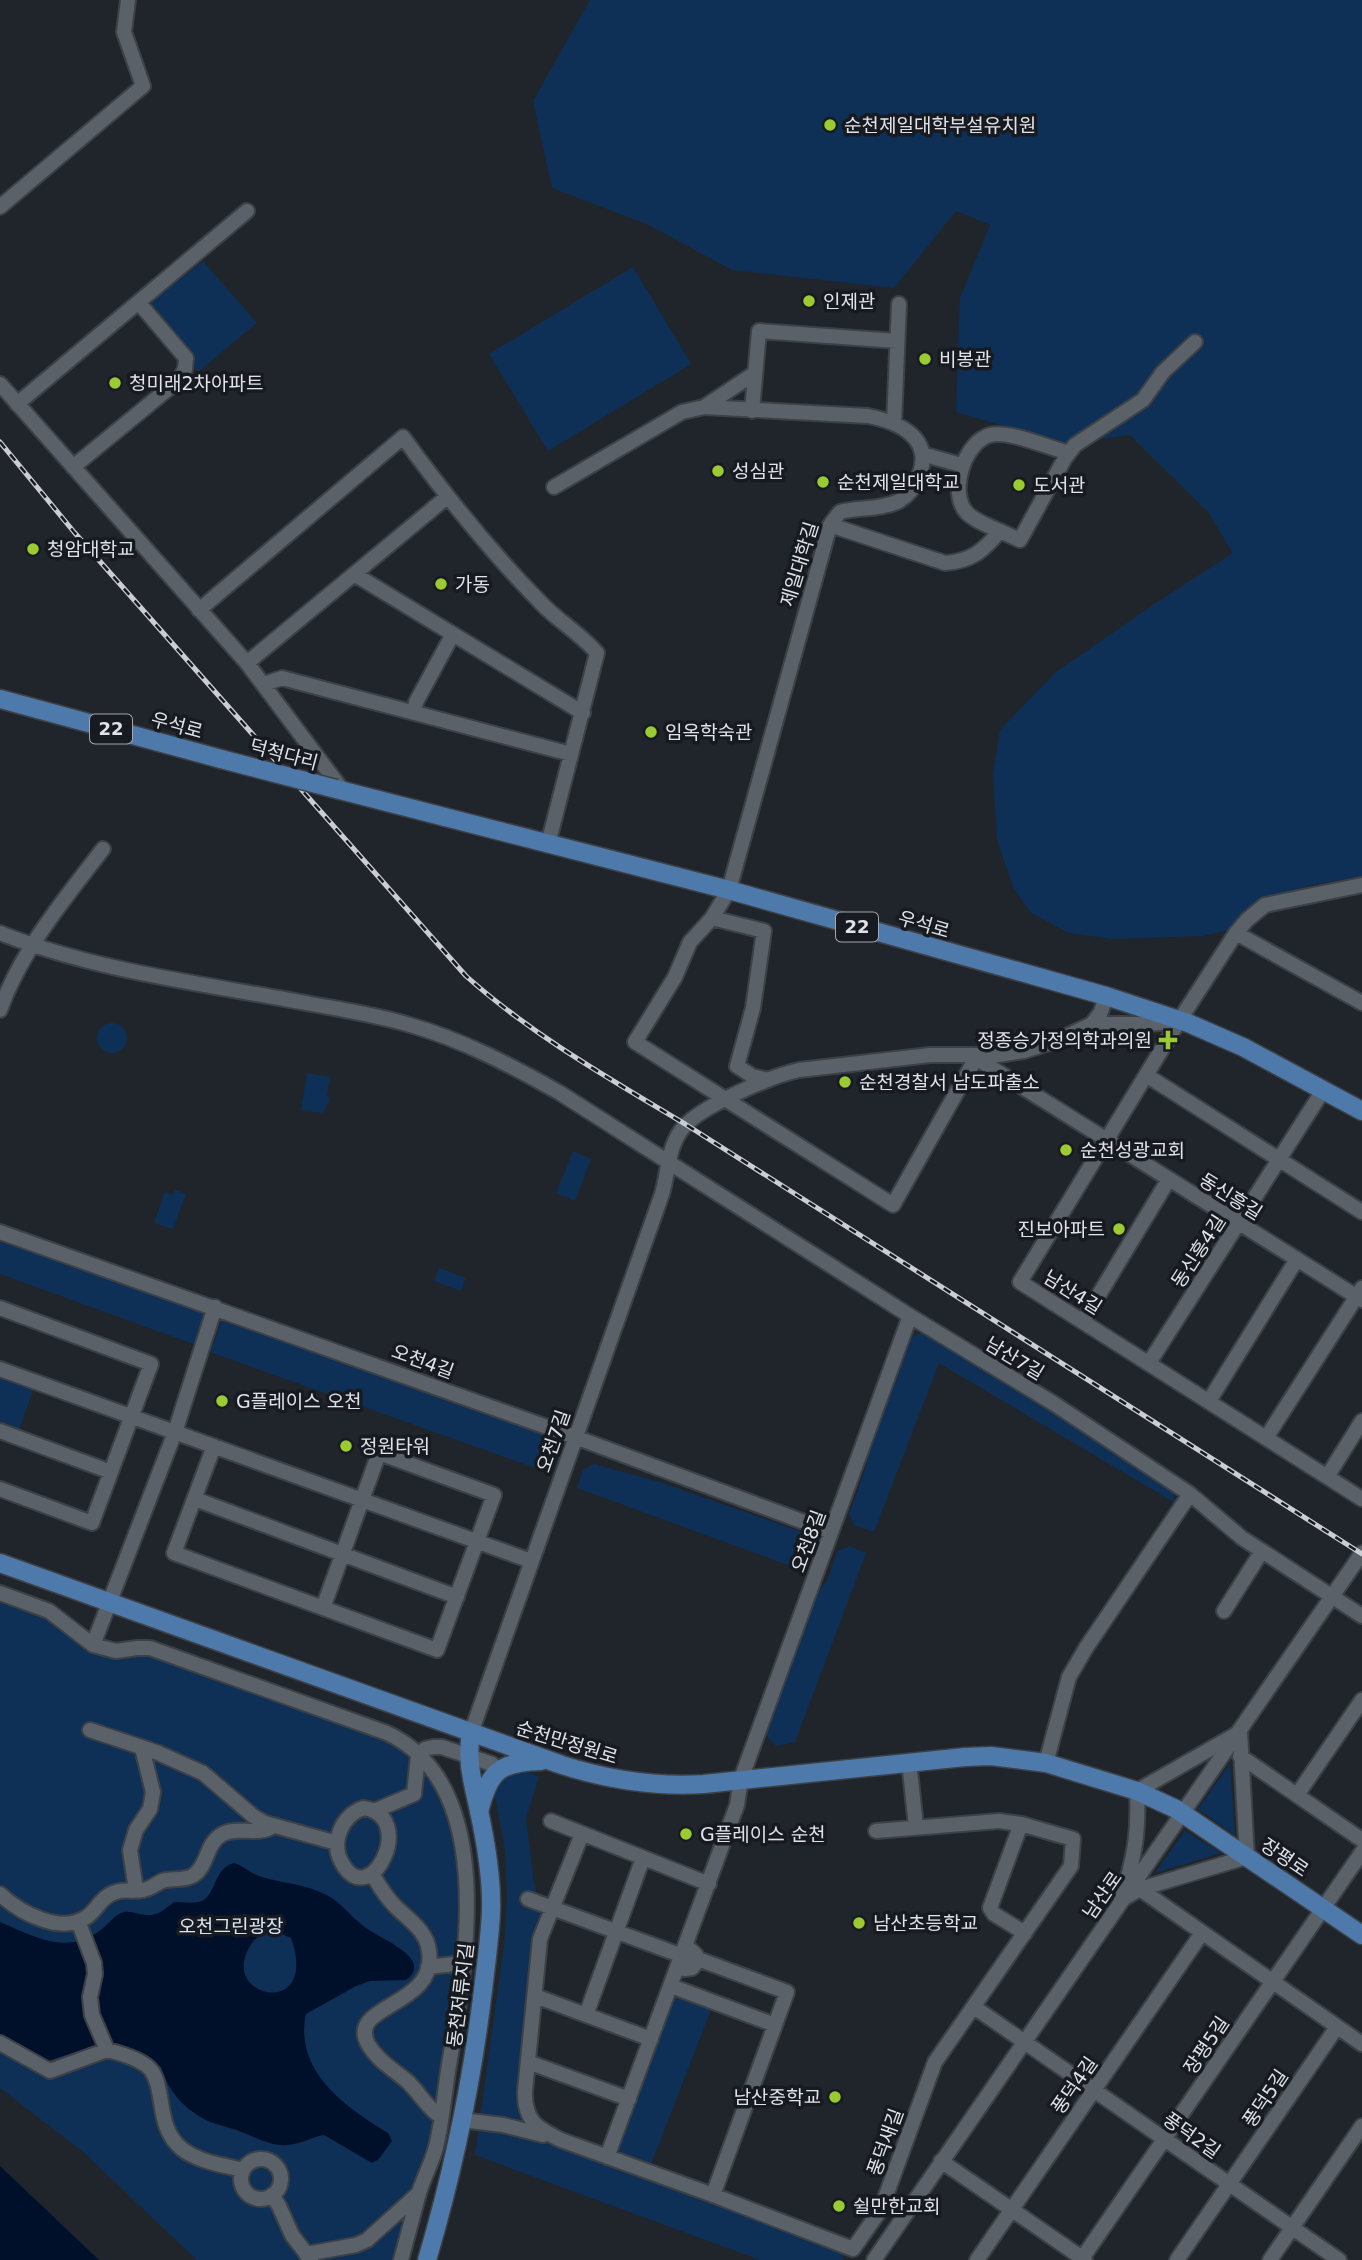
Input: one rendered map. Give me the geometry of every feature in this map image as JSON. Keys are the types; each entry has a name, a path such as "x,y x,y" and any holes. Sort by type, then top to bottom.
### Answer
{"main road":[{"name":"우석로","path":"0,699 221,759"},
{"name":"덕척다리","path":"221,759 339,790"},
{"name":"우석로","path":"339,790 729,890 1106,996 1243,1047 1362,1111"},
{"name":"순천만정원로","path":"0,1563 591,1775 679,1786 991,1756 1046,1763 1137,1791 1184,1813"},
{"name":"동천저류지길","path":"427,2260 439,2221 462,2120 479,2026 491,1911 488,1864 468,1755 471,1733"},
{"path":"479,1812 485,1790 498,1772 512,1763 550,1761"},
{"name":"장평로","path":"1184,1813 1362,1935"}],"street":[{"path":"0,207 144,86 124,32 128,0"},
{"path":"17,404 247,211"},
{"path":"73,467 180,379 185,369 186,358 139,303"},
{"path":"894,423 899,304"},
{"path":"752,411 759,331 897,341"},
{"path":"1069,453 1001,434 988,436 977,442 961,465 962,504 967,512 982,523 1020,540 1075,445 1143,400 1163,372 1195,342"},
{"path":"704,407 755,373"},
{"path":"0,384 247,663 339,790"},
{"path":"554,487 682,412 704,407 868,416 894,423 914,437 922,454 961,465"},
{"path":"199,610 403,437 447,497 541,604 597,653 548,844"},
{"name":"제일대학길","path":"712,918 729,890 830,525 840,512 881,507 900,500 918,481 922,469 922,454"},
{"path":"247,663 447,497"},
{"path":"830,525 945,563 958,562 983,552 1000,531"},
{"path":"354,574 583,713"},
{"path":"414,713 415,702 453,634"},
{"path":"264,684 282,678 571,754"},
{"path":"0,1010 10,981 103,849"},
{"name":"남산4길","path":"1362,884 1265,905 1247,920 1179,1021 1020,1282 1362,1499"},
{"path":"768,1080 752,1076 737,1066 753,1008 764,930 712,918 690,942 675,977 635,1042 893,1205 976,1057"},
{"name":"남산7길","path":"0,933 33,946 118,968 378,1016 434,1032 540,1081 910,1316 1053,1403 1190,1494 1230,1529 1362,1616"},
{"path":"1236,933 1362,1003"},
{"path":"1092,1024 1101,1012 1106,996"},
{"path":"1092,1024 1179,1021"},
{"name":"오천7길","path":"471,1733 663,1194 674,1141 685,1124 727,1098 799,1070 930,1055 976,1057 1024,1051 1056,1041 1092,1024"},
{"name":"동신흥길","path":"976,1057 1169,1180 1360,1295"},
{"path":"1146,1075 1362,1212"},
{"name":"동신흥4길","path":"1149,1363 1324,1089"},
{"path":"1083,1321 1169,1180"},
{"name":"오천4길","path":"0,1232 215,1307 831,1532"},
{"path":"1209,1401 1297,1259"},
{"path":"1266,1438 1360,1295"},
{"path":"93,1645 175,1432 215,1307"},
{"path":"0,1308 151,1364 92,1523 0,1489"},
{"name":"오천8길","path":"741,1779 910,1316"},
{"path":"0,1369 531,1561"},
{"path":"1327,1477 1362,1421"},
{"path":"0,1431 111,1472"},
{"path":"215,1446 174,1553 323,1608 437,1650 494,1495 379,1453 323,1608"},
{"path":"1046,1763 1069,1677 1190,1494"},
{"path":"195,1499 457,1597"},
{"path":"1224,1611 1262,1551"},
{"name":"남산로","path":"874,2260 1362,1553"},
{"path":"0,1593 55,1615 93,1645 116,1651 137,1647 150,1648 387,1733 419,1756 445,1793 457,1819 467,1878 458,2017 435,2151 418,2194 401,2260"},
{"path":"1297,1795 1362,1700"},
{"path":"90,1730 203,1773 253,1816 273,1826 337,1843"},
{"path":"1240,1732 1247,1857 1140,1889 1121,1900 1134,1860 1139,1826 1137,1791 1240,1732"},
{"path":"374,1811 414,1794 419,1756 425,1749 442,1747 468,1755 492,1764 498,1772"},
{"path":"136,1891 130,1850 136,1830 150,1809 153,1792 142,1748"},
{"path":"1240,1756 1362,1840"},
{"path":"909,1762 916,1826"},
{"path":"607,2157 671,1986 689,1958 709,1884 737,1805 741,1779"},
{"path":"363,1808 374,1811 383,1821 389,1840 383,1861 372,1874 359,1877 350,1873 341,1861 337,1843 349,1815 363,1808"},
{"path":"551,1821 709,1884"},
{"name":"풍덕새길","path":"526,2110 539,2128 561,2140 853,2249 881,2209 935,2062 1071,1866 1073,1839 1021,1824 999,1821 876,1831"},
{"path":"1021,1824 990,1908 994,1914 1025,1933"},
{"path":"0,1894 11,1905 31,1916 50,1922 78,1921 89,1915 109,1895 120,1891 144,1890 163,1881 195,1874 211,1845 222,1834 265,1830 273,1826"},
{"path":"507,2126 519,2121 526,2110 525,2091 540,1939 582,1834"},
{"name":"장평5길","path":"1083,2259 1362,1852"},
{"path":"586,2015 643,1858"},
{"path":"372,1874 387,1898 424,1935 429,1952 429,1967 417,1989 374,2015 365,2034 374,2052 440,2116"},
{"path":"1140,1889 1362,2044"},
{"path":"528,1899 787,1992 713,2195"},
{"path":"78,1921 90,1948 95,1968 90,1997 92,2015 107,2050"},
{"name":"풍덕4길","path":"977,2260 1202,1933"},
{"path":"429,1967 463,1963"},
{"path":"671,1986 775,2025"},
{"path":"535,1996 651,2039"},
{"name":"풍덕2길","path":"974,2007 1339,2260"},
{"name":"풍덕5길","path":"1177,2260 1337,2027"},
{"path":"0,2043 50,2071 107,2050 150,2068 169,2132 181,2148 197,2158 243,2170"},
{"path":"528,2062 629,2099"},
{"path":"462,2120 507,2126 561,2140"},
{"path":"1270,2260 1362,2126"},
{"path":"260,2159 272,2162 277,2167 281,2179 272,2195 259,2199 247,2193 242,2182 243,2170 248,2164 260,2159"},
{"path":"941,2161 1083,2259"},
{"path":"272,2195 292,2235 309,2257 367,2240 418,2194"}],"green space":[{"path":"590,0 1362,0 1362,876 1307,886 1265,905 1241,927 1203,936 1112,939 1069,933 1031,913 1014,889 997,840 993,775 1000,730 1056,672 1233,553 1208,512 1130,435 1063,444 956,412 960,298 990,225 956,211 894,288 732,270 649,225 552,188 533,101"},
{"path":"203,261 257,323 198,372 147,314 148,304"},
{"path":"633,267 691,364 548,451 489,354"},
{"path":"112,1023 118,1024 126,1032 126,1044 118,1052 112,1053 106,1052 98,1044 97,1038 98,1032 106,1024"},
{"path":"307,1073 330,1077 327,1095 330,1099 323,1113 301,1111"},
{"path":"573,1151 591,1159 575,1201 556,1193"},
{"path":"175,1190 186,1194 173,1229 154,1223 165,1192 173,1195"},
{"path":"0,1237 208,1312 196,1345 0,1274"},
{"path":"439,1268 466,1278 461,1291 434,1281"},
{"path":"222,1320 553,1437 559,1450 552,1474 210,1352"},
{"path":"923,1332 1172,1486 1175,1503 939,1363 874,1532 854,1525 849,1514 868,1454 912,1337"},
{"path":"0,1376 34,1388 19,1430 0,1423"},
{"path":"594,1464 663,1483 807,1534 813,1548 807,1572 577,1488 583,1470"},
{"path":"849,1546 866,1553 795,1742 776,1746 765,1734 817,1594 826,1582 838,1551"},
{"name":"오천그린광장","path":"0,1596 44,1612 78,1640 147,1651 385,1736 406,1749 434,1783 448,1814 459,1853 463,1930 430,2151 398,2260 197,2260 82,2151 0,2088"},
{"path":"1230,1764 1235,1835 1198,1809"},
{"path":"526,1771 539,1777 526,1818 534,1883 542,1916 520,2095 531,2124 847,2250 842,2260 760,2260 475,2155 504,1946 507,1899 505,1850 495,1797 496,1785 504,1775"},
{"path":"1185,1831 1221,1853 1155,1873"},
{"path":"675,1996 712,2007 650,2167 617,2154 614,2148 670,1998"}],"shaded area":[{"path":"234,1863 258,1876 313,1889 328,1896 366,1928 402,1950 414,1964 413,1972 406,1980 370,1981 306,2014 304,2034 315,2070 340,2099 388,2133 392,2141 379,2159 372,2163 324,2135 282,2145 210,2122 193,2112 173,2092 161,2067 145,2059 100,2044 48,2061 32,2056 0,2036 0,1922 49,1941 73,1942 98,1932 124,1912 150,1915 162,1911 174,1902 202,1901 227,1866","holes":["275,1931 291,1938 296,1964 293,1981 283,1990 270,1992 257,1989 247,1979 244,1966 251,1944 260,1936"]},
{"path":"0,2166 99,2260 0,2260"}],"railway":[{"path":"0,442 74,532 466,976 491,997 572,1055 1362,1554"}],"place":[{"name":"순천제일대학부설유치원","path":"830,125"},
{"name":"인제관","path":"809,301"},
{"name":"비봉관","path":"925,359"},
{"name":"청미래2차아파트","path":"115,383"},
{"name":"성심관","path":"718,471"},
{"name":"순천제일대학교","path":"823,482"},
{"name":"도서관","path":"1019,485"},
{"name":"청암대학교","path":"33,549"},
{"name":"가동","path":"441,584"},
{"name":"임옥학숙관","path":"651,732"},
{"name":"정종승가정의학과의원","path":"1168,1040"},
{"name":"순천경찰서 남도파출소","path":"845,1082"},
{"name":"순천성광교회","path":"1066,1150"},
{"name":"진보아파트","path":"1119,1229"},
{"name":"G플레이스 오천","path":"222,1401"},
{"name":"정원타워","path":"346,1446"},
{"name":"G플레이스 순천","path":"686,1834"},
{"name":"남산초등학교","path":"859,1923"},
{"name":"남산중학교","path":"835,2097"},
{"name":"쉴만한교회","path":"839,2206"}]}
